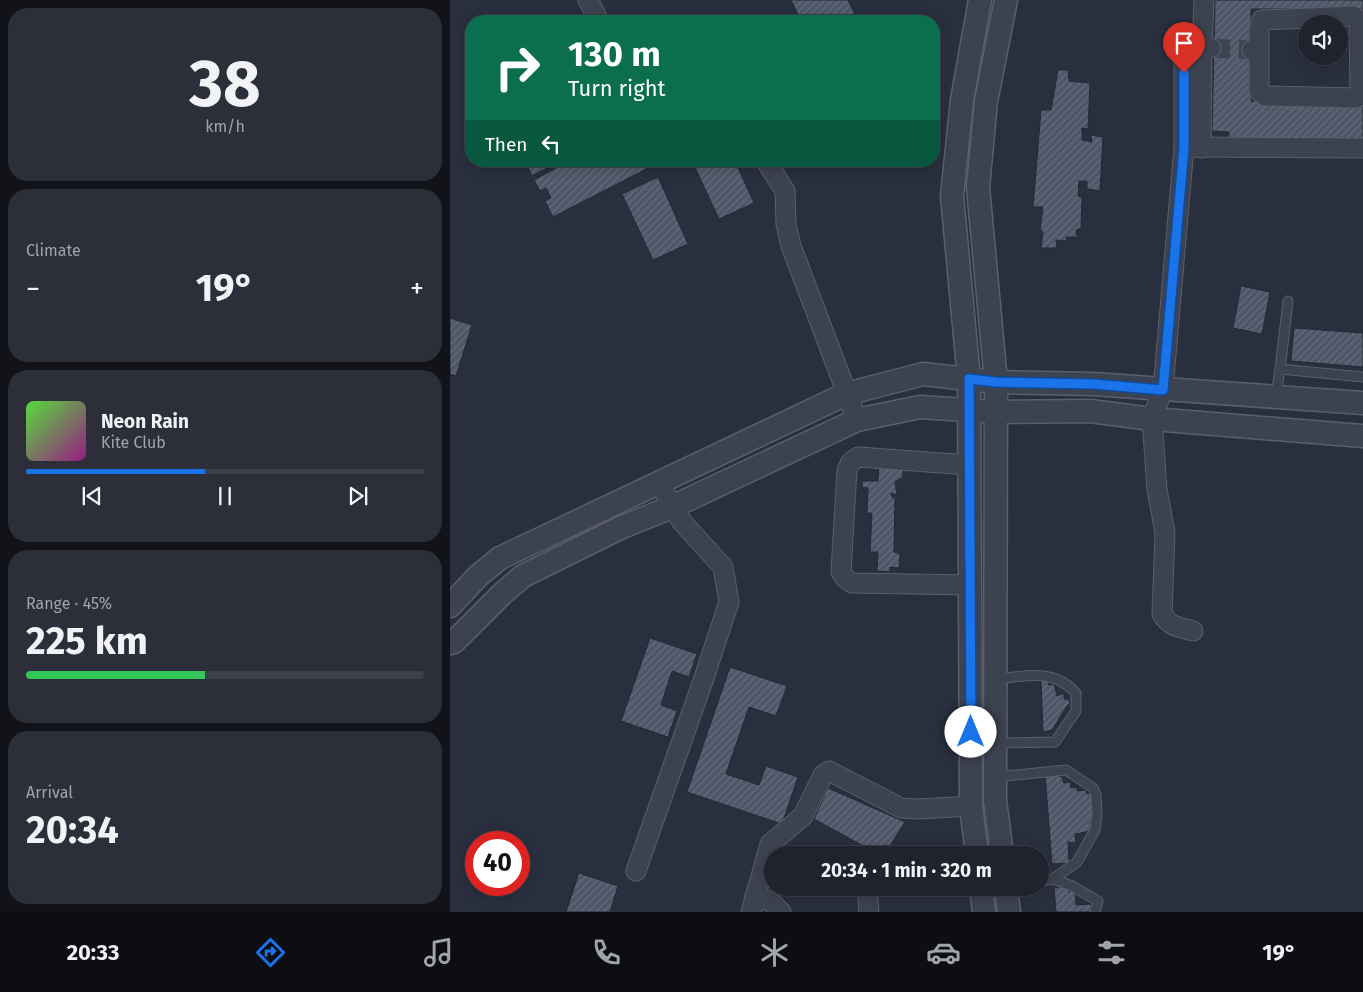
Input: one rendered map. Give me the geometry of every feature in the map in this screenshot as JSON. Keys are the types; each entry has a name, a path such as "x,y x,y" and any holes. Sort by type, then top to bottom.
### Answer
{"street":[{"path":"588,0 596,15"},
{"path":"976,846 971,806 969,379 952,196 962,100 980,0"},
{"path":"1001,846 995,800 996,382 978,187 986,100 1006,0"},
{"path":"1193,631 1174,626 1167,622 1162,614 1165,533 1157,489 1152,419 1163,390 1192,148 1184,54 1188,49 1206,48 1204,0"},
{"path":"1353,16 1359,20 1361,50 1360,94 1356,98 1265,96 1259,91 1255,50 1262,20 1353,16"},
{"path":"1192,148 1363,148"},
{"path":"770,167 785,191 786,224 791,246 856,420"},
{"path":"450,606 478,576 500,558 846,394 923,374 996,382 1093,384 1363,404"},
{"path":"1282,397 1286,430"},
{"path":"450,642 454,642 503,593 523,576 613,531 672,507 856,420 920,406 996,412 1090,411 1152,419 1363,436"},
{"path":"969,465 858,457 851,462 847,470 841,572 852,583 970,585"},
{"path":"636,871 729,602 723,567 683,523 672,507 660,482"},
{"path":"599,510 613,531"},
{"path":"781,912 772,902 753,904 770,844 802,816 823,775 829,771 901,808 971,806"},
{"path":"868,896 869,912"},
{"path":"982,896 984,912"},
{"path":"1009,896 1009,912"}],"lane":[{"path":"1282,397 1280,369 1288,302"},
{"path":"1280,369 1363,377"},
{"path":"995,743 1056,742 1076,711 1076,692 1070,686 1058,680 1042,674 996,679"},
{"path":"995,777 1066,770 1094,788 1097,815 1095,830 1077,862 1049,880"},
{"path":"1053,879 1072,886 1098,901 1096,912"}],"building":[{"path":"791,0 848,0 855,15 798,15"},
{"path":"1215,0 1363,0 1363,9 1251,9 1251,101 1363,102 1363,144 1229,142 1229,132 1212,131"},
{"path":"1058,70 1068,70 1069,81 1090,83 1088,129 1082,128 1082,140 1092,142 1091,135 1103,137 1100,191 1087,189 1087,181 1079,181 1078,196 1082,197 1081,228 1076,230 1077,237 1066,237 1067,241 1056,240 1057,248 1041,248 1043,232 1040,230 1043,207 1033,207 1041,110 1051,110"},
{"path":"528,167 549,167 532,176"},
{"path":"558,167 650,167 553,217 545,201 551,198 546,188 540,191 534,180"},
{"path":"695,167 738,167 754,203 719,219"},
{"path":"658,177 688,244 653,260 622,194"},
{"path":"1241,286 1270,292 1262,334 1233,328"},
{"path":"450,318 472,325 456,376 450,374"},
{"path":"1294,328 1363,333 1363,367 1291,361"},
{"path":"879,465 903,466 903,477 895,482 897,495 891,493 892,497 895,498 894,552 900,554 899,568 890,567 890,572 877,571 878,552 870,552 872,513 867,513 868,488 862,487 862,481 878,481"},
{"path":"650,638 697,654 689,677 672,671 661,705 677,711 668,737 621,721"},
{"path":"730,667 787,686 776,716 749,707 726,774 759,785 766,766 798,777 782,824 687,792"},
{"path":"1049,679 1048,685 1054,684 1057,696 1064,693 1064,699 1068,699 1070,704 1052,730 1043,732 1041,680"},
{"path":"1059,772 1059,776 1062,777 1064,783 1070,782 1071,788 1077,787 1077,791 1086,790 1087,794 1092,793 1093,821 1090,822 1091,831 1075,834 1076,843 1068,842 1069,863 1052,864 1045,774"},
{"path":"828,788 905,822 890,846 864,846 814,819"},
{"path":"579,873 618,886 610,912 566,912"},
{"path":"1068,887 1069,892 1075,891 1076,905 1091,904 1090,912 1056,912 1054,888"}],"tunnel":[{"path":"1211,48 1252,50"}],"route":[{"path":"971,732 969,379 996,382 1093,384 1163,390 1184,147 1184,73"}]}
